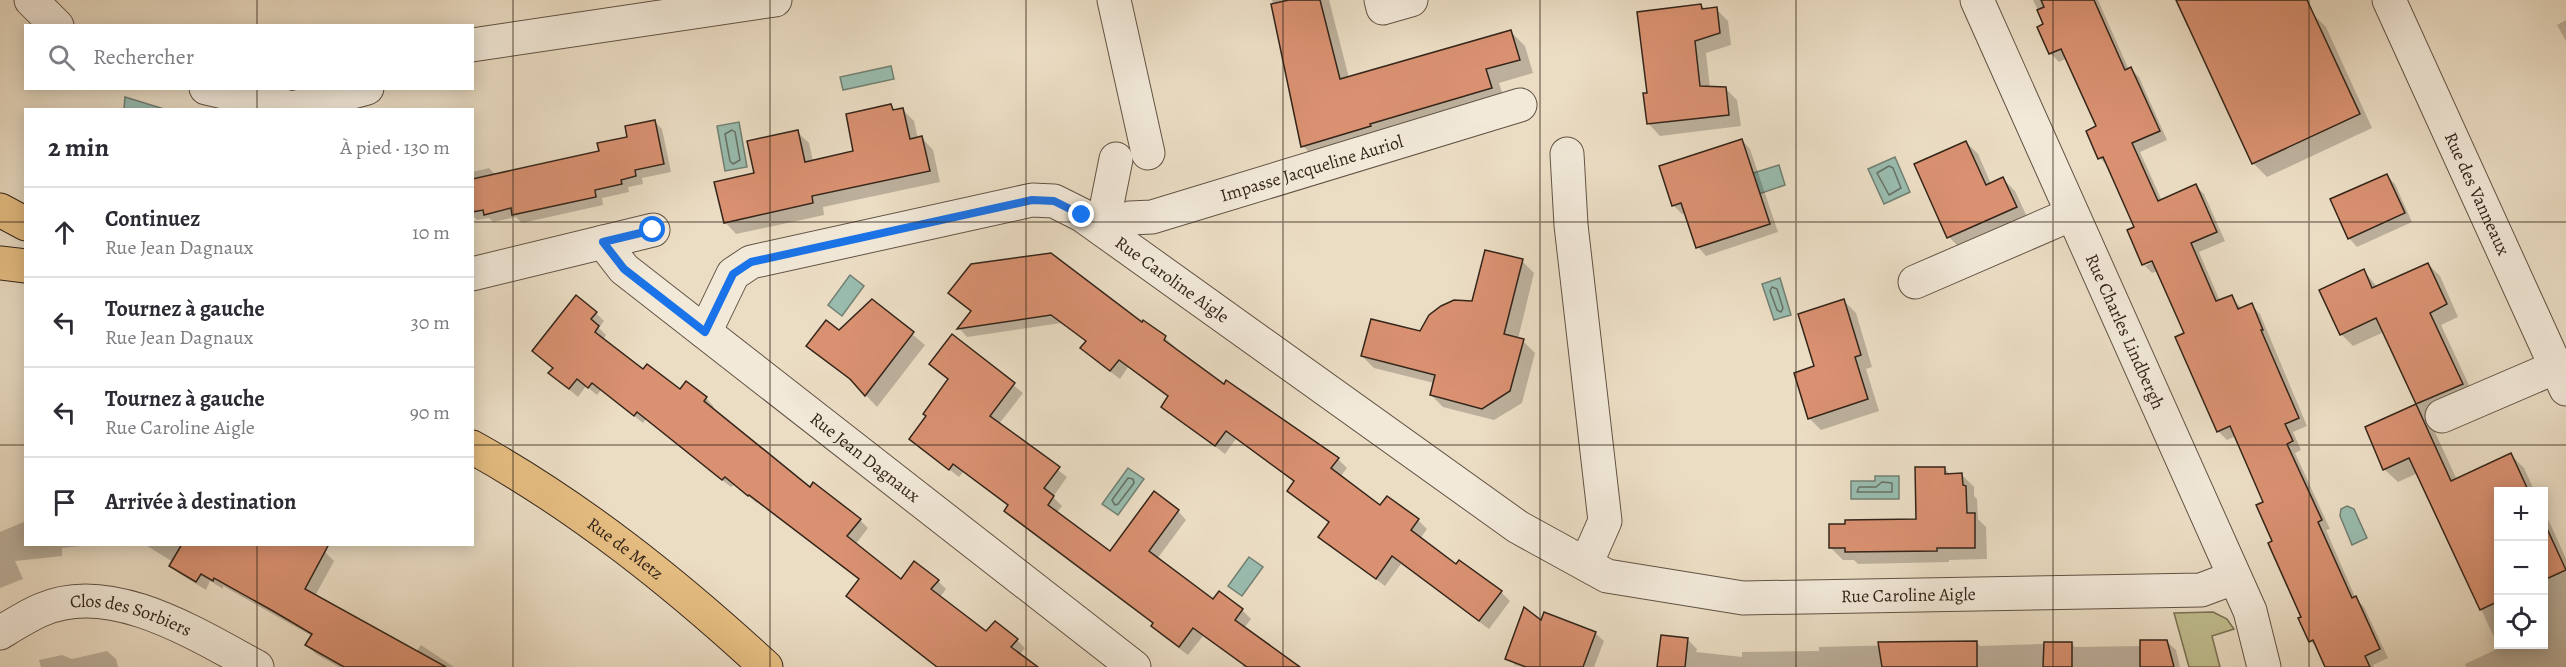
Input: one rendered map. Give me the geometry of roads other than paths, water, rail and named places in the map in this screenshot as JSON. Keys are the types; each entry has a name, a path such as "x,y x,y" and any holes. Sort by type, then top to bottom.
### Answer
{"main road":[{"path":"0,210 24,223"},
{"path":"0,263 24,267"},
{"name":"Rue de Metz","path":"474,448 555,496 617,541 709,614 766,667"}],"street":[{"path":"31,0 55,24"},
{"path":"474,45 775,0"},
{"path":"1114,0 1148,153"},
{"path":"1381,0 1383,9 1412,0"},
{"name":"Rue Charles Lindbergh","path":"1977,0 2233,578 2250,611 2264,667"},
{"name":"Rue des Vanneaux","path":"2389,0 2561,378"},
{"path":"215,90 293,108 360,90"},
{"name":"Impasse Jacqueline Auriol","path":"1102,229 1130,218 1152,217 1520,105"},
{"path":"1567,154 1571,225 1605,521 1587,564"},
{"path":"1102,229 1116,159"},
{"name":"Rue Caroline Aigle","path":"705,332 733,274 751,262 1032,200 1054,201 1082,215 1102,229 1518,527 1607,576 1743,598 2201,590 2233,578"},
{"path":"1915,282 2072,214"},
{"path":"474,274 653,230"},
{"name":"Rue Jean Dagnaux","path":"603,242 624,269 1134,667"},
{"path":"2442,416 2561,378"},
{"name":"Clos des Sorbiers","path":"0,633 42,609 89,601 111,602 140,609 257,667"}],"water":[{"path":"891,66 894,79 843,90 840,77"},
{"path":"125,97 161,108 124,108"},
{"path":"739,122 747,167 725,171 717,126"},
{"path":"1895,157 1910,192 1884,204 1868,169"},
{"path":"1779,165 1785,185 1741,200 1734,179"},
{"path":"850,275 864,286 842,316 828,305"},
{"path":"1780,278 1791,315 1774,320 1762,284"},
{"path":"1128,468 1144,479 1118,515 1102,504"},
{"path":"1875,476 1899,476 1899,499 1851,499 1851,481 1875,481"},
{"path":"2347,506 2354,509 2367,538 2352,545 2340,516 2341,509"},
{"path":"1249,557 1263,567 1242,596 1228,586"}]}
